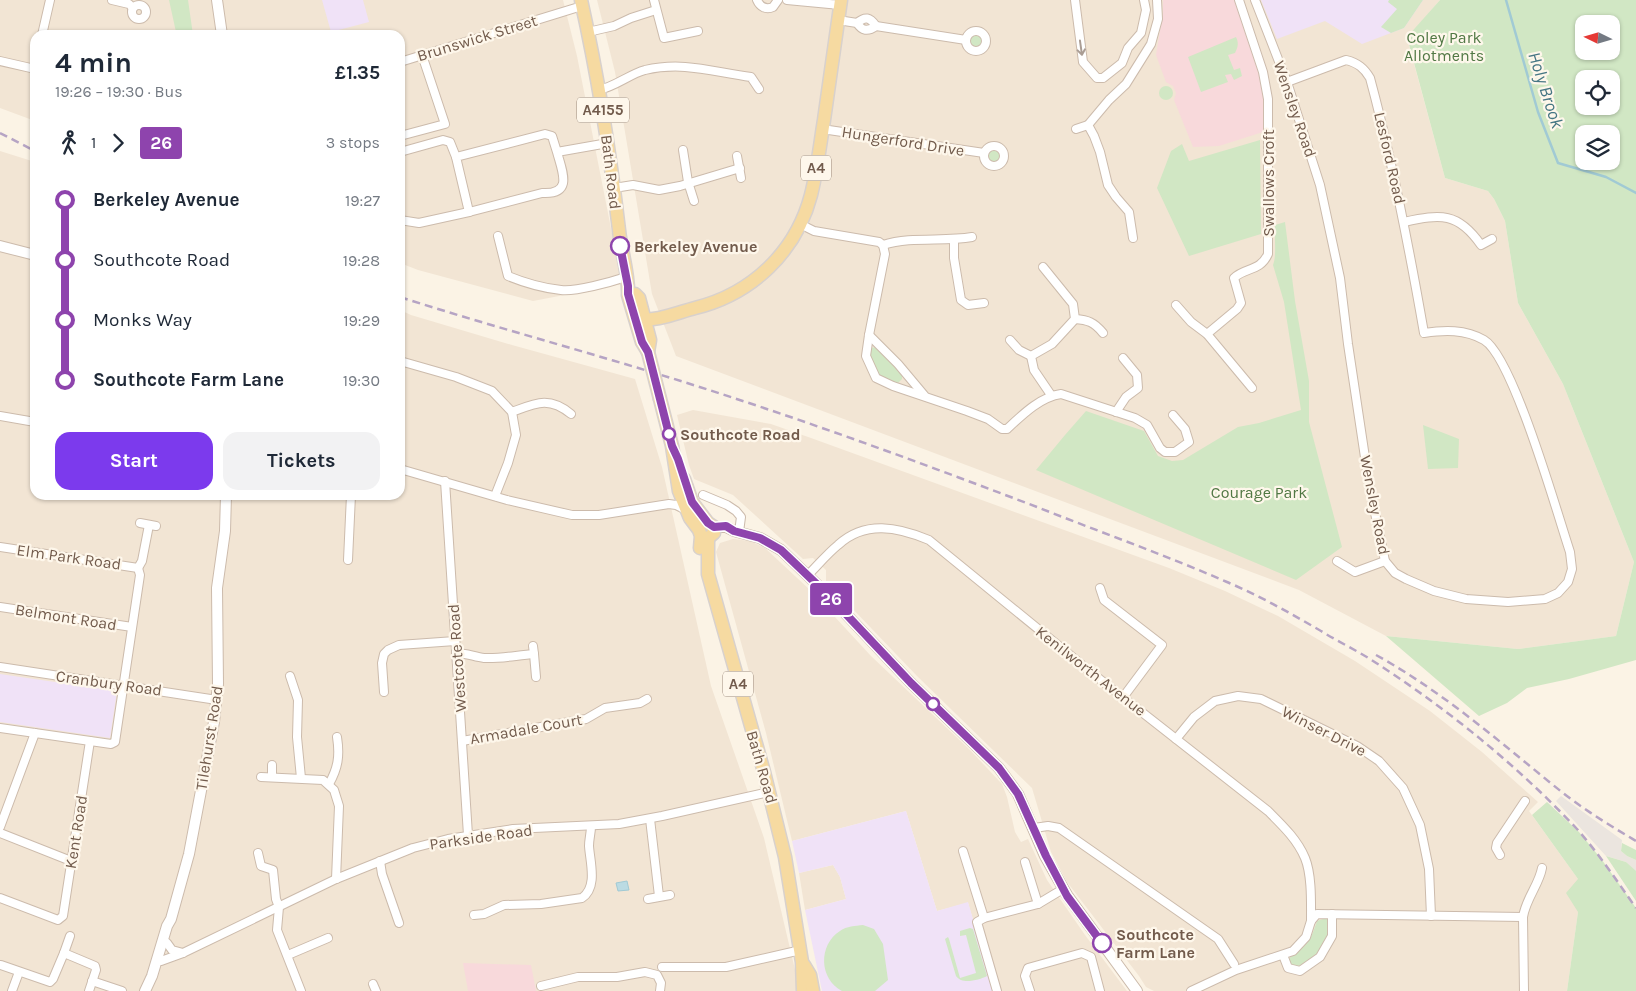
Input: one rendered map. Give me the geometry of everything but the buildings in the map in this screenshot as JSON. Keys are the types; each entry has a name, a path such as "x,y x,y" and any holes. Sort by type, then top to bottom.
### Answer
{"main road":[{"name":"Bath Road","path":"582,3 608,143 620,246 628,294 642,318 672,446 679,491 686,510 695,525 707,531"},
{"name":"A4","path":"642,318 673,314 722,300 754,282 788,245 800,224 811,195 840,3"},
{"path":"647,345 656,329 673,314"},
{"name":"Bath Road","path":"672,446 692,502 707,531 708,574 769,792 785,857 801,956 803,991"},
{"name":"Bath Road","path":"801,956 810,975 813,991"}],"street":[{"path":"43,30 50,0"},
{"path":"112,0 129,4 133,8"},
{"path":"218,0 221,30"},
{"path":"654,0 664,38 698,31"},
{"path":"757,0 760,6 766,8 773,7 778,0"},
{"path":"787,0 840,3"},
{"path":"1075,0 1083,62 1097,78 1103,78 1122,64 1128,48 1141,33 1146,10 1144,0"},
{"path":"1076,129 1088,125 1109,100 1126,84 1151,44 1158,19 1157,0"},
{"name":"Swallows Croft","path":"1207,334 1237,309 1242,302 1234,278 1239,273 1265,262 1268,254 1268,99 1263,72 1240,0"},
{"name":"Wensley Road","path":"1255,0 1287,82 1320,185 1340,278 1368,484 1385,561 1395,573 1434,591 1466,599 1508,602 1545,599 1558,593 1568,582 1572,569 1570,552 1548,480 1502,362 1490,345 1469,333 1448,330 1424,333"},
{"name":"Brunswick Street","path":"405,60 582,3"},
{"path":"588,32 614,26 656,10"},
{"path":"838,20 857,23 860,28 865,30 870,30 876,26 966,40"},
{"path":"405,135 446,124 422,55"},
{"name":"Lesford Road","path":"1287,82 1346,60 1356,62 1366,70 1370,78 1387,142 1424,333"},
{"path":"0,61 30,68"},
{"path":"599,90 642,71 674,65 751,76 759,89"},
{"path":"1088,125 1094,136 1112,200 1128,212 1133,238"},
{"name":"Hungerford Drive","path":"822,129 984,154"},
{"path":"405,221 419,223 469,212 542,193 558,191 563,185 564,179 552,136 545,134 456,156"},
{"path":"405,151 442,140 450,142 456,156 469,212"},
{"path":"557,152 608,143"},
{"path":"683,150 688,182 694,202"},
{"path":"737,156 742,178"},
{"path":"614,188 633,185 659,190 680,186 688,182 740,168"},
{"path":"1404,222 1426,217 1444,217 1461,223 1470,230 1480,245 1492,239"},
{"path":"800,224 814,231 879,242 883,245 921,238 954,240 972,237"},
{"path":"498,236 508,276 527,284 563,291 627,282"},
{"path":"954,240 954,258 961,300 968,304 984,303"},
{"path":"883,245 885,254 868,335 866,356 876,378 893,386 924,395 988,419 1002,429 1007,429 1021,415 1051,396 1061,394 1136,418 1147,425 1160,448 1165,452 1172,453 1189,442 1185,429 1174,415"},
{"path":"0,246 30,254"},
{"path":"1043,267 1073,304 1075,319"},
{"path":"1176,304 1191,322 1207,334 1252,388"},
{"path":"1075,319 1088,320 1095,324 1103,333"},
{"path":"1031,356 1052,344 1075,319"},
{"path":"868,335 907,374 924,395"},
{"path":"1010,340 1019,350 1031,356"},
{"path":"1031,356 1034,370 1051,396"},
{"path":"1116,412 1126,398 1138,388 1137,375 1123,358"},
{"path":"405,363 456,377 492,391 512,412 516,435 508,463 495,496"},
{"path":"893,386 903,382 907,374"},
{"path":"512,412 538,402 556,405 571,414"},
{"path":"0,416 30,421"},
{"path":"405,470 558,513 583,516 599,515 668,504 676,505 686,510"},
{"name":"Westcote Road","path":"445,482 468,835"},
{"path":"668,504 678,496 679,491"},
{"path":"703,495 736,511 741,517 736,532"},
{"name":"Tilehurst Road","path":"145,991 171,919 189,854 212,732 217,700 217,588 225,531 226,500"},
{"path":"348,560 351,500"},
{"path":"0,728 111,744 115,742 140,575 138,568 153,526 140,523"},
{"path":"707,531 726,526 736,532 770,542 808,575 911,683 999,768 1018,794 1063,889 1137,991"},
{"name":"Kenilworth Avenue","path":"808,575 838,544 868,529 888,528 908,531 928,540 1097,677 1124,696 1268,811 1290,833 1306,859 1312,892 1311,921"},
{"name":"Elm Park Road","path":"0,547 138,568"},
{"path":"1337,561 1355,572 1385,561"},
{"path":"1100,588 1104,600 1162,645 1124,696"},
{"name":"Belmont Road","path":"0,607 132,627"},
{"path":"381,688 383,658 388,650 394,646 455,641"},
{"path":"456,653 485,658 533,650 536,677"},
{"name":"Cranbury Road","path":"0,667 217,700"},
{"path":"290,676 298,700 301,778"},
{"name":"Winser Drive","path":"1176,739 1194,717 1215,701 1238,696 1261,699 1357,746 1379,761 1403,788 1420,825 1429,869 1431,916"},
{"name":"Armadale Court","path":"462,741 586,719 606,708 640,703 647,699"},
{"path":"0,827 35,733"},
{"path":"329,784 338,765 337,737"},
{"name":"Kent Road","path":"0,898 58,920 63,916 90,741"},
{"path":"272,765 272,777"},
{"path":"261,777 323,780 329,784 337,797 339,806 336,879"},
{"name":"Parkside Road","path":"161,961 184,953 336,879 414,848 468,835 513,830 591,826 650,819 769,792"},
{"path":"1500,855 1496,848 1497,843 1525,801"},
{"path":"650,819 660,896"},
{"path":"474,915 484,914 504,905 541,904 582,898 587,894 592,882 589,845 591,826"},
{"path":"1034,828 1048,826 1059,828 1218,940 1234,964"},
{"path":"0,833 72,861"},
{"path":"963,851 997,991"},
{"path":"258,853 260,866 273,870 276,900 280,907 278,930 301,991"},
{"path":"380,861 382,874 398,920 389,920"},
{"path":"1025,862 1038,904"},
{"path":"1524,991 1524,907 1540,877 1542,868"},
{"path":"980,920 1038,904 1063,889"},
{"path":"648,899 670,895"},
{"path":"1191,991 1236,970 1293,951 1306,937 1311,921 1317,914 1524,917"},
{"path":"1284,955 1288,968 1300,971 1320,957 1332,936 1332,914"},
{"name":"Tilehurst Road","path":"152,976 158,969 167,943 171,919"},
{"path":"1,965 51,986 70,936"},
{"path":"288,955 328,938"},
{"path":"167,943 172,950 184,953"},
{"path":"64,952 95,966 96,970 89,991"},
{"path":"1030,991 1025,976 1028,968 1082,953 1091,957 1100,991"},
{"path":"662,967 704,971 801,956"},
{"path":"12,991 19,972"},
{"path":"542,986 578,977 617,977 644,972 657,975 661,983 660,991"},
{"path":"92,981 107,989 122,991"}],"shaded area":[{"path":"0,0 563,0 577,56 622,284 533,301 405,265 405,30 30,30 30,119 0,108"},
{"path":"322,0 363,0 369,22 339,30 330,30"},
{"path":"597,0 1440,0 1407,38 1445,178 1488,191 1505,221 1518,303 1563,384 1634,562 1616,636 1518,649 1386,636 1299,590 676,356 652,294 615,72"},
{"path":"1163,0 1235,0 1263,84 1266,131 1219,146 1193,147 1174,100 1176,93 1173,86 1166,82 1156,55 1163,13"},
{"path":"1261,0 1423,0 1404,28 1362,44 1325,21 1277,39"},
{"path":"0,151 30,160 30,500 405,500 405,312 512,345 635,379 662,467 711,686 764,838 800,991 0,991"},
{"path":"693,410 771,424 1169,568 1225,591 1278,616 1355,661 1430,711 1482,752 1538,802 1529,811 1578,879 1578,912 1567,991 1154,991 1146,987 1067,882 1051,852 1032,788 917,676 826,581 826,570 813,558 803,559 733,495 694,479 677,415"},
{"path":"733,539 750,541 765,548 810,590 871,656 970,750 1002,784 1015,832 1021,842 1028,839 1047,880 1127,991 994,991 968,903 937,911 906,811 792,841 766,733 716,552 720,543"},
{"path":"0,674 117,691 110,738 0,722"},
{"path":"1561,796 1622,840 1621,851 1636,860 1636,872 1626,862 1606,856 1556,801"},
{"path":"906,811 937,911 968,902 994,991 822,991 805,910 846,899 840,877 833,865 799,873 792,841"},
{"path":"833,865 840,877 846,899 805,910 799,873"},
{"path":"463,963 531,965 536,991 468,991"}],"green space":[{"path":"169,0 188,0 192,30 176,30"},
{"path":"1389,0 1423,0 1404,28 1391,33 1381,27 1397,9 1388,2"},
{"name":"Coley Park Allotments","path":"1440,0 1636,0 1636,660 1569,679 1527,688 1507,703 1479,716 1386,636 1518,649 1616,636 1634,562 1563,384 1518,303 1505,221 1488,191 1445,178 1407,37"},
{"path":"974,35 978,35 982,41 978,47 974,47 970,43 970,39"},
{"path":"1236,37 1238,43 1236,51 1228,55 1234,70 1240,68 1242,76 1234,80 1231,74 1225,75 1228,82 1201,92 1188,57"},
{"path":"1163,86 1169,86 1173,93 1169,100 1163,100 1159,96 1159,90"},
{"path":"1260,140 1261,234 1189,256 1157,188 1171,151 1182,144 1189,161"},
{"path":"994,149 999,151 1001,156 999,161 994,163 989,161 987,156 989,151"},
{"name":"Courage Park","path":"1285,222 1295,301 1309,381 1309,422 1342,547 1296,580 1036,470 1086,411 1144,431 1158,456 1172,461 1183,460 1238,427 1259,423 1301,410 1284,302 1273,265 1275,225"},
{"path":"877,347 902,374 902,379 898,383 881,376 872,365 868,353 871,348"},
{"path":"1423,425 1459,439 1458,468 1428,469"},
{"path":"1547,802 1579,832 1602,860 1636,908 1636,991 1567,991 1578,912 1566,893 1578,879 1532,815"},
{"path":"1622,843 1636,850 1636,860 1621,851"},
{"path":"1606,856 1626,862 1636,871 1636,901"},
{"path":"1326,918 1330,924 1326,940 1320,950 1297,967 1289,965 1289,959 1309,941 1317,921"},
{"path":"863,925 874,929 883,944 888,980 875,991 842,991 834,986 829,979 825,970 825,953 833,937 840,931 848,927"},
{"path":"973,929 987,976 966,981 959,979 956,976 945,939 948,937 949,939 960,978 976,973 966,935 960,936 960,931"}],"water":[{"path":"627,881 629,890 618,891 616,883"}],"waterway":[{"name":"Holy Brook","path":"1506,0 1538,112 1558,163 1606,177 1636,193"}],"railway":[{"path":"0,133 30,148"},
{"path":"405,299 671,378 809,423 1037,507 1180,562 1251,593 1370,659 1398,677 1479,738 1554,805 1577,829 1636,908"},
{"path":"1376,655 1449,702 1572,800 1636,841"}],"bus line":[{"name":"26","path":"620,246 628,294 642,342 648,352 672,446 692,502 708,523 714,527 726,526 734,531 770,542 781,550 827,594 911,683 999,768 1018,794 1055,875 1067,896 1102,943"}],"place":[{"name":"Berkeley Avenue","path":"620,246"},
{"name":"Southcote Road","path":"669,434"},
{"name":"Southcote Farm Lane","path":"1102,943"}]}
